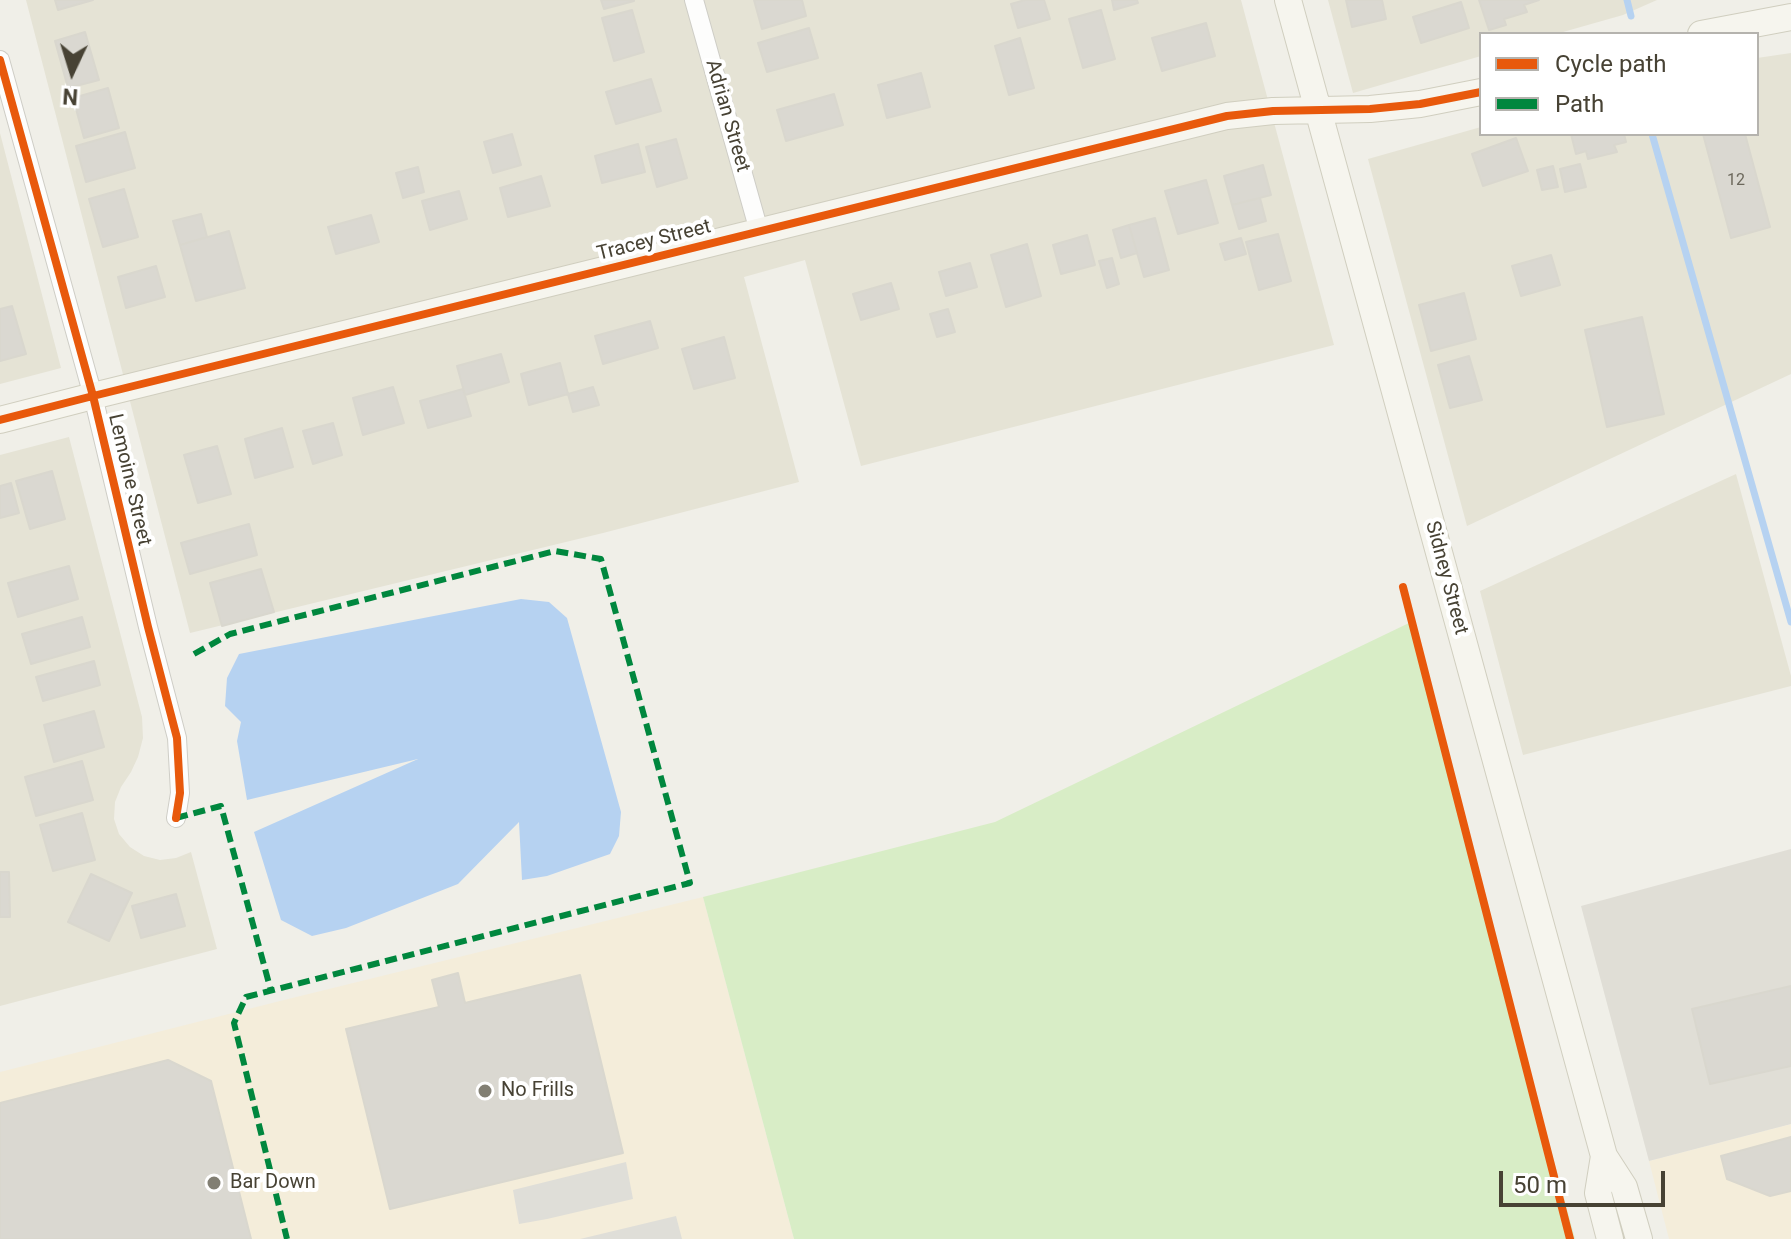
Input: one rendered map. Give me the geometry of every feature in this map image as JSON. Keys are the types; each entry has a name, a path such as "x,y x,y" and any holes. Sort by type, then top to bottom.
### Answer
{"street":[{"name":"Adrian Street","path":"694,0 759,231"},
{"name":"Sidney Street","path":"1288,0 1604,1156 1624,1187 1639,1239"},
{"path":"1712,32 1791,17"},
{"name":"Lemoine Street","path":"0,60 93,396 177,738 180,793 176,818"},
{"name":"Tracey Street","path":"0,420 1227,116 1273,111 1370,109 1479,92"},
{"name":"Sidney Street","path":"1604,1156 1598,1193 1610,1239"}],"shaded area":[{"path":"26,0 1241,0 1334,345 861,466 805,260 744,277 799,482 190,633"},
{"path":"1328,0 1657,0 1623,15 1563,32 1479,32 1479,57 1353,93"},
{"path":"1791,53 1791,374 1467,526 1368,159 1479,128 1479,136 1759,136 1759,58"},
{"path":"0,133 61,368 0,384"},
{"path":"69,437 142,717 143,738 138,757 115,802 114,819 119,834 130,847 144,856 160,860 191,852 217,949 0,1006 0,455"},
{"path":"1736,474 1791,676 1791,686 1523,755 1480,591"},
{"path":"1791,849 1791,1124 1649,1161 1581,906"},
{"path":"703,897 794,1239 0,1239 0,1072"},
{"path":"1791,1124 1791,1239 1669,1239 1649,1161"},
{"path":"626,1162 633,1199 519,1224 513,1190"},
{"path":"676,1216 682,1239 580,1239"}],"green space":[{"path":"1409,623 1575,1239 794,1239 703,897 995,822"}],"water":[{"path":"521,599 549,602 567,618 621,812 619,836 610,854 547,876 522,880 519,822 458,884 346,928 312,936 281,920 254,832 418,759 247,800 237,741 241,722 225,706 227,678 239,654"}],"building":[{"path":"55,0 93,0 58,10"},
{"path":"601,0 634,0 634,1 604,9"},
{"path":"754,0 802,0 806,16 762,29"},
{"path":"1044,0 1050,19 1018,28 1011,4"},
{"path":"1112,0 1137,0 1138,3 1114,10"},
{"path":"1346,0 1382,0 1386,19 1352,27"},
{"path":"1479,0 1539,0 1524,5 1527,12 1504,19 1506,25 1489,30"},
{"path":"1461,2 1469,28 1421,43 1413,17"},
{"path":"632,10 644,52 614,61 602,18"},
{"path":"1101,10 1115,59 1083,68 1069,19"},
{"path":"1206,23 1215,56 1162,71 1152,38"},
{"path":"809,28 818,58 767,72 758,43"},
{"path":"85,32 99,80 68,88 55,41"},
{"path":"1020,38 1034,88 1009,95 995,46"},
{"path":"921,73 930,107 887,118 878,85"},
{"path":"651,79 661,111 616,124 606,92"},
{"path":"108,88 119,128 84,138 73,98"},
{"path":"834,94 843,125 786,141 777,110"},
{"path":"125,132 135,168 86,182 76,146"},
{"path":"512,134 521,165 493,173 484,142"},
{"path":"1572,136 1624,136 1626,142 1614,145 1617,152 1588,159 1586,151 1576,154"},
{"path":"1704,136 1746,136 1770,227 1731,238"},
{"path":"1516,138 1528,171 1483,186 1472,154"},
{"path":"676,139 687,178 657,187 646,147"},
{"path":"638,144 645,172 602,183 595,156"},
{"path":"1580,164 1586,187 1565,192 1560,169"},
{"path":"1263,165 1271,195 1232,205 1224,176"},
{"path":"1553,166 1558,187 1542,190 1537,170"},
{"path":"418,167 424,192 403,198 396,173"},
{"path":"541,176 550,206 508,217 500,188"},
{"path":"1206,180 1218,223 1178,234 1165,191"},
{"path":"124,189 138,237 103,247 89,199"},
{"path":"459,191 467,219 430,230 422,201"},
{"path":"1260,198 1266,221 1239,229 1232,205"},
{"path":"201,214 207,237 180,245 173,221"},
{"path":"371,215 379,242 336,254 328,227"},
{"path":"1155,218 1169,270 1144,277 1129,225"},
{"path":"1129,225 1137,253 1121,258 1113,230"},
{"path":"229,231 245,288 196,301 180,245"},
{"path":"1278,234 1291,281 1259,290 1246,242"},
{"path":"1087,235 1095,265 1061,274 1053,245"},
{"path":"1241,238 1246,254 1225,260 1220,244"},
{"path":"1027,244 1041,296 1006,307 991,255"},
{"path":"1551,255 1560,285 1521,296 1512,266"},
{"path":"1112,258 1119,284 1107,288 1099,261"},
{"path":"970,263 977,287 946,296 939,272"},
{"path":"156,266 165,297 126,308 118,277"},
{"path":"891,283 899,309 861,320 853,294"},
{"path":"1464,293 1476,339 1431,351 1419,305"},
{"path":"12,306 26,354 0,361 0,309"},
{"path":"948,309 955,332 937,337 930,314"},
{"path":"1642,317 1664,414 1607,427 1585,330"},
{"path":"650,321 658,348 603,364 595,336"},
{"path":"724,337 735,378 694,389 682,349"},
{"path":"501,354 509,382 465,395 457,366"},
{"path":"1469,356 1482,400 1450,408 1438,365"},
{"path":"560,363 568,394 529,405 521,374"},
{"path":"393,387 404,423 363,435 353,398"},
{"path":"593,387 599,405 573,412 568,394"},
{"path":"463,389 471,416 428,428 420,401"},
{"path":"333,423 342,455 313,464 303,431"},
{"path":"282,428 293,467 255,478 245,439"},
{"path":"217,446 231,494 198,503 184,455"},
{"path":"52,471 65,519 30,529 16,481"},
{"path":"11,483 19,513 0,518 0,486"},
{"path":"249,524 257,555 190,574 181,543"},
{"path":"69,566 78,599 18,617 8,583"},
{"path":"261,569 274,612 222,626 210,583"},
{"path":"82,617 90,647 31,664 22,634"},
{"path":"94,661 100,685 43,701 36,677"},
{"path":"94,711 104,747 54,762 44,725"},
{"path":"82,761 93,800 36,816 25,777"},
{"path":"82,813 95,860 53,871 40,825"},
{"path":"0,872 9,872 10,917 0,917"},
{"path":"91,874 132,893 109,941 68,922"},
{"path":"176,894 185,926 141,938 132,906"},
{"name":"No Frills","path":"458,973 465,1003 580,975 623,1153 390,1209 346,1029 439,1007 432,980"},
{"path":"1791,986 1791,1066 1710,1084 1692,1009"},
{"path":"168,1060 211,1081 251,1239 0,1239 0,1103"},
{"path":"1791,1137 1791,1191 1770,1196 1727,1179 1721,1156"}],"waterway":[{"path":"1627,0 1631,16"},
{"path":"1653,136 1791,622"}],"marked path":[{"path":"194,654 230,634 555,551 601,559 690,883 246,997 234,1023 287,1239"},
{"path":"176,818 221,806 271,991"}],"cycle path":[{"path":"0,60 93,396 177,738 180,793 176,818"},
{"path":"0,420 1227,116 1273,111 1370,109 1420,104 1479,92"},
{"path":"1403,587 1570,1239"}],"place":[{"name":"No Frills","path":"485,1091"},
{"name":"Bar Down","path":"214,1183"}]}
